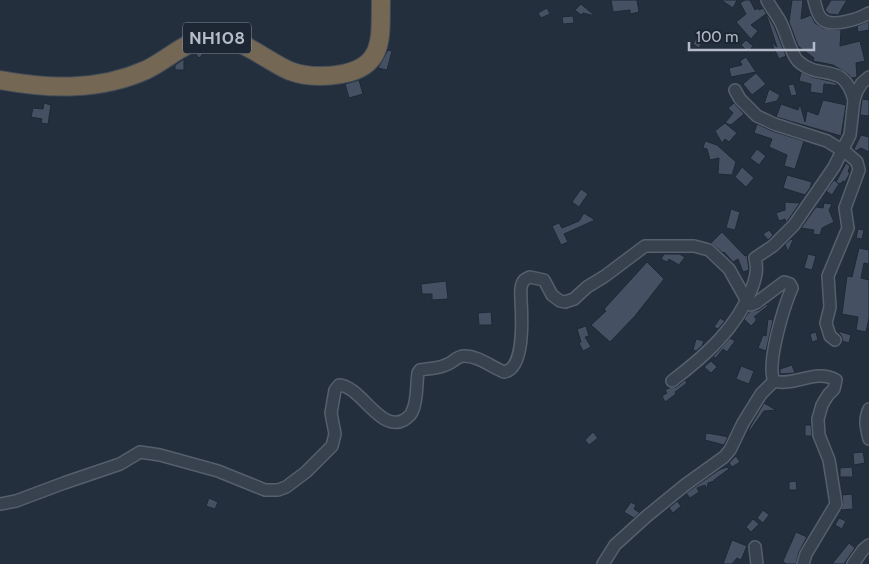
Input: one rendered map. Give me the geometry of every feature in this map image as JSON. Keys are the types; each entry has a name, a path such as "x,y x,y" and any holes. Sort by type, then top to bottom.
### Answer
{"highway":[{"name":"NH108","path":"0,80 36,86 75,87 104,84 145,70 194,42 208,38 220,38 231,41 290,71 305,75 319,76 349,73 362,68 375,55 380,38 381,0"}],"street":[{"path":"672,380 694,365 736,320 747,301 757,272 755,258 773,246 794,225 831,173 852,128 854,100 849,84 835,74 808,68 797,60 781,24 767,0"},
{"path":"814,0 820,18 824,21 842,23 869,13"},
{"path":"854,100 862,84 869,77"},
{"path":"735,90 757,116 774,124 817,136 834,144 857,162 859,170 845,208 848,228 828,276 830,306 826,323 830,336 835,340"},
{"path":"0,504 16,502 120,464 140,452 160,455 218,470 265,490 278,490 286,487 306,472 332,446 335,434 331,413 335,390 339,385 349,388 373,410 396,423 408,417 413,411 420,370 442,367 459,356 479,360 504,372 513,369 520,353 521,285 525,279 530,277 544,280 552,295 564,302 574,299 587,287 645,246 694,246 709,250 729,269 747,301 753,305 779,284 784,282 790,284 792,288 784,307 775,349 772,369 774,381"},
{"path":"774,381 784,382 824,376 836,380 834,390 828,395 822,405 818,419 819,436 829,460 836,504 806,554 803,564"},
{"path":"603,564 615,545 647,516 724,457 730,450 742,423 756,402 774,381"},
{"path":"869,409 865,424 869,439"},
{"path":"853,564 867,549 865,540 869,535"},
{"path":"755,548 757,564"}],"building":[{"path":"611,0 637,0 639,12 630,14 630,10 613,12"},
{"path":"721,0 737,0 733,8"},
{"path":"750,0 755,10 763,8 774,26 786,56 779,59 771,42 777,47 766,14 751,25 758,31 751,39 736,22 746,14 740,3"},
{"path":"792,0 803,0 801,19 811,15 815,23 823,28 841,30 840,46 860,41 865,61 856,63 857,77 852,78 833,65 813,61 814,58 798,46 789,22"},
{"path":"831,0 847,0 838,15 829,14 825,10"},
{"path":"581,4 595,16 583,13 581,15 575,10"},
{"path":"547,8 550,14 541,18 538,13"},
{"path":"573,16 574,23 563,24 562,17"},
{"path":"869,21 869,30 858,32 857,26"},
{"path":"700,32 706,35 699,48 693,44"},
{"path":"746,40 753,46 748,52 741,45"},
{"path":"209,48 199,58 195,53 202,50"},
{"path":"388,50 392,51 387,70 378,68"},
{"path":"746,57 756,72 731,77 729,68 742,65 740,61"},
{"path":"184,59 184,70 175,70 175,65"},
{"path":"801,72 812,77 834,82 839,86 824,84 823,94 810,92 811,84 799,81"},
{"path":"756,73 766,84 752,95 743,84"},
{"path":"359,80 363,94 349,98 345,84"},
{"path":"794,84 797,95 791,96 788,85"},
{"path":"769,89 780,95 777,101 764,104"},
{"path":"862,99 869,100 869,116 860,115"},
{"path":"823,100 846,105 841,136 776,117 781,104 798,110 800,104 805,122 807,111 818,115"},
{"path":"44,103 51,105 48,124 41,123 42,119 31,117 33,108 43,109"},
{"path":"734,103 744,114 731,125 725,123 733,113 728,108"},
{"path":"725,123 737,133 729,142 725,139 722,143 715,131"},
{"path":"757,124 804,141 795,169 784,166 787,155 769,147 772,139 754,133"},
{"path":"861,135 869,137 869,152 861,148 856,151 854,149"},
{"path":"705,141 717,145 736,162 732,175 718,174 719,158 710,160 707,149 703,148"},
{"path":"757,149 766,156 759,165 750,158"},
{"path":"846,163 850,166 848,172 850,173 845,182 843,181 840,184 836,182"},
{"path":"742,167 754,178 746,187 735,177"},
{"path":"787,175 812,182 805,195 783,188"},
{"path":"834,180 839,184 832,195 826,191"},
{"path":"581,189 588,194 579,207 572,202"},
{"path":"785,202 800,203 786,223 785,219 779,221 776,213 785,210"},
{"path":"824,203 832,204 829,210 834,222 822,228 820,235 813,234 814,230 801,228 816,207 823,208"},
{"path":"731,209 740,212 735,230 726,228"},
{"path":"584,213 595,220 564,234 568,242 561,245 552,226 559,223 562,228 579,221"},
{"path":"858,229 864,230 862,239 856,238"},
{"path":"769,230 773,235 768,240 763,234"},
{"path":"722,232 745,256 747,255 749,270 743,272 738,259 733,262 724,252 711,243"},
{"path":"791,239 793,240 788,252 785,244"},
{"path":"859,248 869,250 869,264 864,263 861,278 869,280 869,318 866,332 856,330 858,317 842,314 847,276 852,277"},
{"path":"664,254 679,254 685,257 679,265 669,259 667,262 661,259"},
{"path":"808,254 816,256 812,270 804,268"},
{"path":"647,262 664,279 635,316 610,342 591,325 606,311 604,309"},
{"path":"446,281 448,299 432,300 432,294 422,294 421,284"},
{"path":"767,304 768,306 754,317 756,317 756,321 751,326 744,319 749,312 759,310"},
{"path":"491,312 492,325 479,325 478,313"},
{"path":"720,318 725,321 718,329 714,327"},
{"path":"768,319 773,320 766,351 758,348 763,335 766,336"},
{"path":"586,326 589,336 585,337 591,347 583,351 579,343 581,342 577,329"},
{"path":"838,331 851,335 849,343 842,341"},
{"path":"816,332 818,340 812,342 810,334"},
{"path":"730,338 735,341 727,352 723,349 716,358 713,357"},
{"path":"696,339 704,341 702,346 696,351 693,350"},
{"path":"711,361 717,367 711,373 704,367"},
{"path":"792,365 795,373 780,374 780,369"},
{"path":"741,366 754,371 749,384 736,379"},
{"path":"685,380 687,383 665,402 662,396 667,393 665,390 676,387"},
{"path":"764,403 776,410 764,411 747,435 750,427"},
{"path":"805,425 811,425 812,436 805,436"},
{"path":"593,432 598,438 589,445 585,440"},
{"path":"706,433 728,437 724,445 705,440"},
{"path":"863,452 865,463 854,465 853,453"},
{"path":"736,456 740,462 732,467 729,463"},
{"path":"727,467 729,469 714,481 708,483 707,489 705,485 697,488 699,492 690,498 686,493 719,470"},
{"path":"852,467 853,477 840,477 840,468"},
{"path":"796,481 797,490 789,490 789,482"},
{"path":"852,494 853,509 841,510 843,503 842,495"},
{"path":"209,498 218,502 215,509 206,506"},
{"path":"677,501 681,506 673,513 669,508"},
{"path":"631,502 636,505 634,509 640,513 634,518 624,512"},
{"path":"763,510 769,515 763,523 757,518"},
{"path":"839,518 846,521 842,529 835,525"},
{"path":"753,519 759,524 751,532 746,527"},
{"path":"796,532 807,537 799,552 796,564 786,564 783,561"},
{"path":"732,540 747,546 741,560 737,558 732,564 723,564"},
{"path":"849,543 855,548 844,564 832,564"}]}
